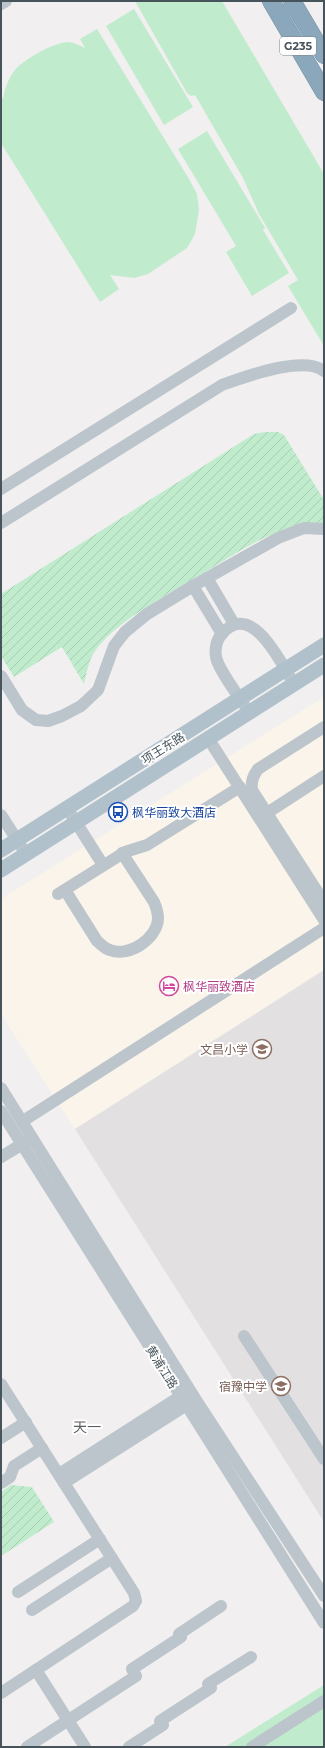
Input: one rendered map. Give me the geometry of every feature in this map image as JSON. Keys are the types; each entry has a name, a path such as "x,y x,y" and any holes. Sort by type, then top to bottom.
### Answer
{"highway":[{"name":"G235","path":"271,1 324,92"},
{"name":"G235","path":"292,1 324,55"}],"main road":[{"name":"项王东路","path":"1,850 324,645"},
{"name":"项王东路","path":"1,870 324,665"}],"street":[{"path":"1,4 6,1"},
{"path":"1,489 291,308"},
{"path":"1,523 222,385 249,375 275,368 303,366 320,368 324,371"},
{"path":"1,676 22,710 36,720 48,721 62,716 81,706 98,690 114,646 126,632 147,614 207,578 284,536 304,528 324,529"},
{"path":"207,578 234,624"},
{"path":"193,586 222,634"},
{"path":"249,712 218,663 216,652 218,639 234,624 244,624 249,626 264,636 294,684"},
{"path":"324,726 258,769 253,776 252,790 324,902"},
{"path":"208,738 324,920"},
{"path":"267,813 324,776"},
{"path":"122,853 154,902 158,918 151,936 145,942 126,951 110,951 97,941 61,892 122,853 147,845 240,787"},
{"path":"67,808 103,865"},
{"path":"1,815 26,854"},
{"path":"22,1121 324,928"},
{"name":"黄浦江路","path":"1,1088 22,1121 27,1141"},
{"name":"黄浦江路","path":"1,1111 27,1141 188,1398 324,1622"},
{"path":"1,1157 27,1141"},
{"path":"244,1336 324,1459"},
{"path":"1,1384 134,1593 136,1601 133,1606 1,1693"},
{"path":"62,1479 188,1398"},
{"name":"黄浦江路","path":"188,1398 324,1596"},
{"path":"1,1438 26,1422"},
{"path":"1,1483 10,1477 14,1466 42,1448"},
{"path":"18,1592 100,1539"},
{"path":"32,1610 112,1558"},
{"path":"27,1747 136,1676 132,1669 181,1637 179,1634 221,1606"},
{"path":"129,1747 163,1725 160,1720 211,1688 208,1684 251,1657"},
{"path":"36,1670 85,1747"},
{"path":"252,1747 324,1701"}],"shaded area":[{"name":"枫华丽致酒店","path":"324,697 324,970 75,1129 1,1014 1,899"},
{"path":"324,970 324,1522 75,1129"}],"green space":[{"path":"135,1 222,1 324,174 324,346 288,286 298,280 259,214 243,178 195,95 191,96 187,93"},
{"path":"134,9 193,107 164,125 106,26"},
{"path":"97,29 189,179 197,194 199,210 195,234 187,248 148,274 134,278 110,275 119,289 100,302 1,143 1,97 3,99 7,84 15,70 33,56 57,44 70,42 85,48 80,39"},
{"path":"207,131 265,228 263,230 289,273 252,296 226,252 236,246 178,149"},
{"path":"278,432 284,435 324,500 324,523 300,525 259,540 144,609 118,627 98,647 90,660 84,684 62,647 14,677 1,656 1,594 254,434"},
{"path":"11,1485 32,1487 54,1522 1,1556 1,1492"},
{"path":"324,1685 324,1747 225,1747"}],"place":[{"name":"枫华丽致大酒店","path":"118,812"},
{"name":"枫华丽致酒店","path":"169,986"},
{"name":"文昌小学","path":"262,1049"},
{"name":"宿豫中学","path":"281,1386"}],"district":[{"name":"天一","path":"87,1427"}]}
